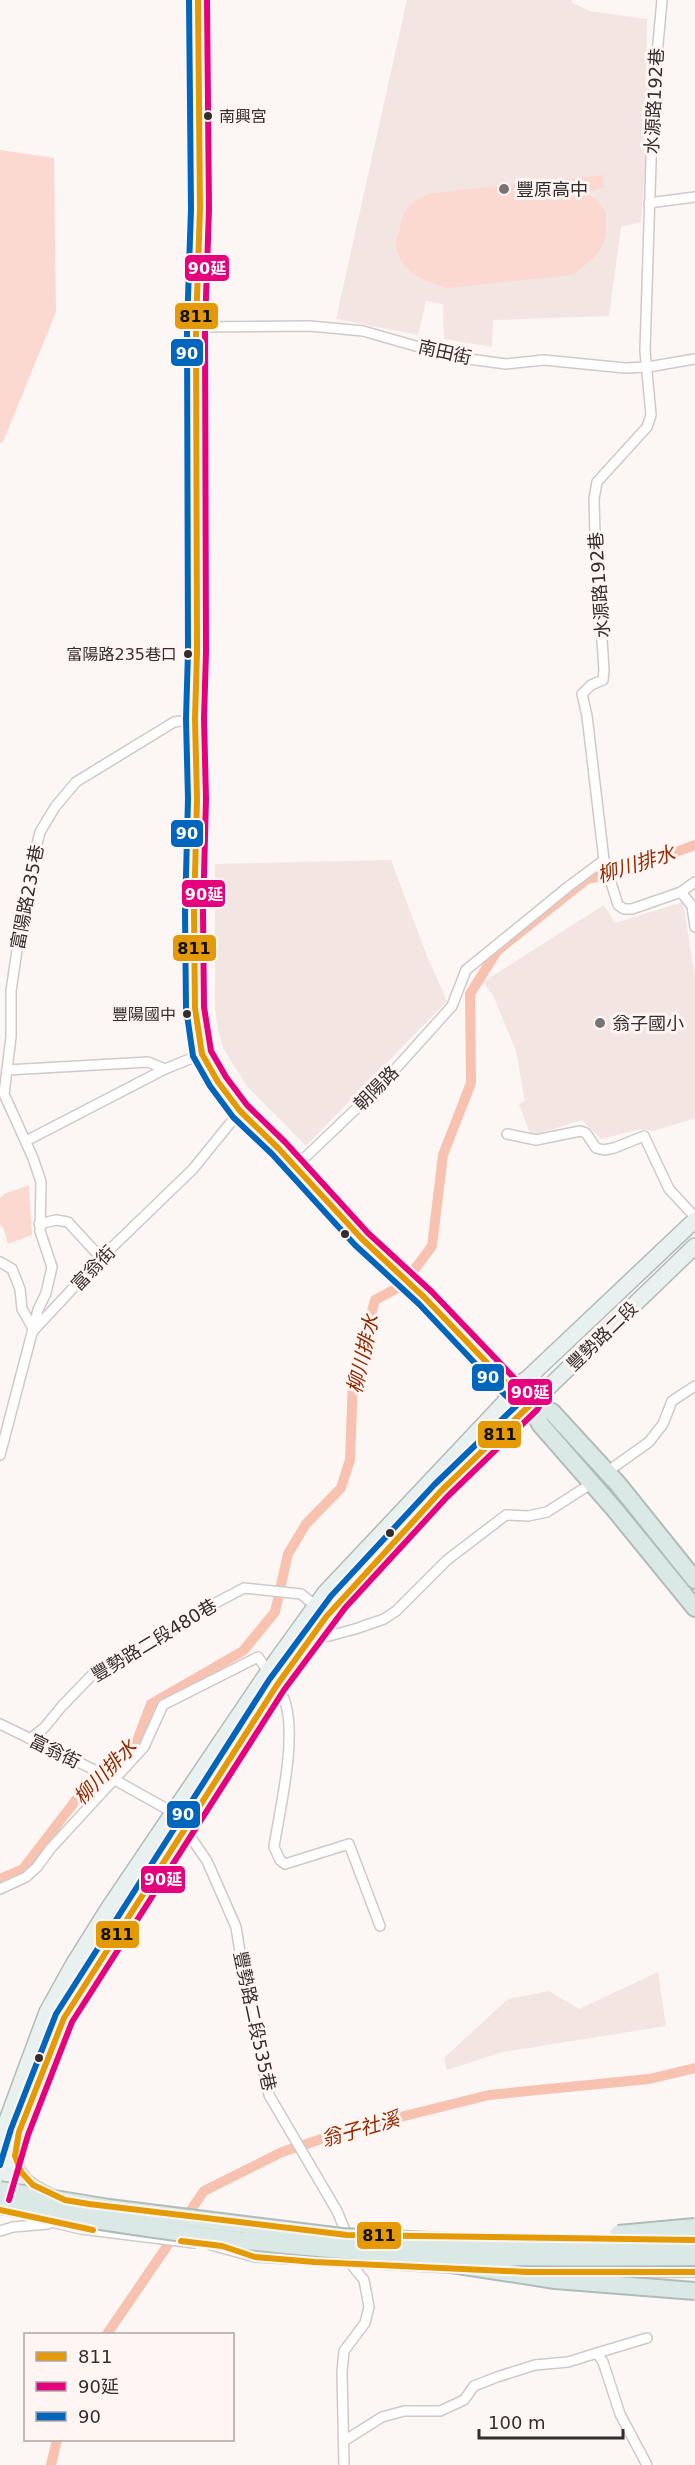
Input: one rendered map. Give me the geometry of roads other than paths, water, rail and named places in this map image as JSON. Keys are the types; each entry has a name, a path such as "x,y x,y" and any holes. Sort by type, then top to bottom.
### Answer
{"highway":[{"path":"531,1404 552,1412 618,1485 695,1580"},
{"path":"531,1404 540,1424 616,1511 695,1608"},
{"path":"1,2191 109,2208 342,2237 495,2244 695,2242"},
{"path":"0,2205 109,2223 296,2246 548,2258 695,2257"},
{"path":"495,2244 695,2227"},
{"path":"370,2251 555,2280 695,2291"},
{"path":"350,2258 554,2260 695,2257"}],"main road":[{"name":"豐勢路二段","path":"0,2139 47,2012 108,1909 174,1813 321,1611 381,1532 504,1403 512,1389 528,1378 695,1219"},
{"name":"豐勢路二段","path":"1,2191 15,2146 64,2018 185,1828 272,1678 311,1637 321,1611 441,1491 695,1246"}],"street":[{"path":"198,0 200,209 196,327 197,652 195,719 197,800 194,913 195,1008 202,1054 218,1082 240,1111 362,1239 424,1298 512,1389 531,1404"},
{"name":"水源路192巷","path":"662,0 653,98 645,351 651,415 647,427 597,482 594,499 604,670 603,680 591,685 582,694 587,716 604,861 618,905 624,909 632,909 681,892"},
{"path":"650,203 695,196"},
{"name":"南田街","path":"196,327 310,326 363,331 454,357 506,364 544,360 625,368 648,367 695,359"},
{"name":"富陽路235巷","path":"34,1330 52,1267 39,1224 41,1182 26,1141 4,1094 11,1037 11,991 26,889 40,832 55,807 76,782 174,722 195,719"},
{"name":"朝陽路","path":"295,1167 381,1085 452,1006 466,970 604,861"},
{"path":"695,882 681,892 692,906 695,927"},
{"path":"26,1141 165,1069 202,1054"},
{"path":"7,1070 148,1062 165,1069"},
{"name":"富翁街","path":"0,1455 34,1330 101,1258 193,1169 240,1111"},
{"path":"507,1134 536,1140 580,1131 586,1133 596,1148 604,1150 644,1136 669,1189 695,1219"},
{"path":"39,1224 56,1220 68,1222 101,1258"},
{"path":"0,1262 12,1269 20,1289 22,1309 34,1330"},
{"path":"611,1469 650,1442 663,1424 672,1401 695,1386"},
{"path":"311,1637 329,1636 384,1619 396,1611 434,1571 506,1515 528,1516 547,1512 586,1486"},
{"name":"豐勢路二段480巷","path":"31,1738 45,1728 62,1706 93,1674 108,1666 124,1662 200,1612 244,1588 301,1594 321,1611"},
{"path":"0,1889 26,1877 38,1867 51,1848 111,1778 144,1747 163,1706 258,1657 272,1678 286,1707 289,1748 274,1847 280,1860 285,1864 349,1844 380,1926"},
{"name":"富翁街","path":"0,1724 111,1778 174,1813"},
{"name":"豐勢路二段535巷","path":"174,1813 207,1861 236,1927 267,2088 337,2211 347,2235 350,2258 364,2280 369,2307 365,2324 344,2351 342,2372 344,2465"},
{"path":"15,2146 16,2162 26,2179 36,2187 65,2200"},
{"path":"1,2191 347,2235 695,2242"},
{"path":"0,2210 57,2224 222,2246 255,2257 350,2258 527,2272 695,2272"},
{"path":"0,2230 57,2224"},
{"path":"222,2246 251,2242 350,2258"},
{"path":"344,2441 382,2417 404,2411 441,2411 464,2400 474,2386 497,2377 535,2366 568,2362 647,2338"},
{"path":"597,2353 603,2362 620,2415 647,2465"}],"waterway":[{"name":"柳川排水","path":"0,1879 23,1869 79,1796 137,1741 151,1704 243,1651 275,1612 288,1554 306,1524 341,1488 350,1460 353,1380 375,1300 403,1285 432,1246 443,1155 471,1083 470,994 497,951 587,879 619,873 695,845"},
{"name":"翁子社溪","path":"184,2220 204,2191 282,2152 352,2129 489,2095 649,2079 695,2068"},
{"name":"翁子社溪","path":"108,2333 176,2233"},
{"name":"翁子社溪","path":"51,2465 57,2441"}],"place":[{"name":"南興宮","path":"208,116"},
{"name":"豐原高中","path":"504,189"},
{"name":"富陽路235巷口","path":"188,654"},
{"name":"豐陽國中","path":"187,1014"},
{"name":"翁子國小","path":"600,1023"}]}
